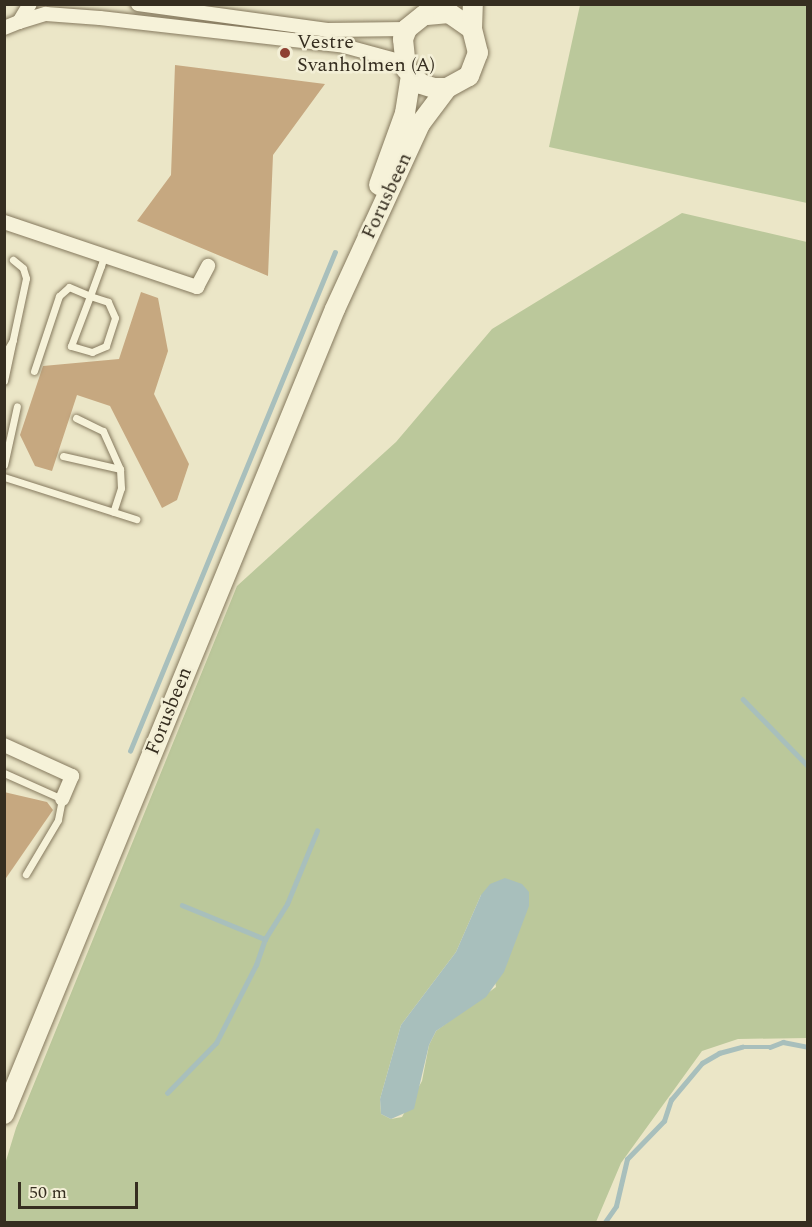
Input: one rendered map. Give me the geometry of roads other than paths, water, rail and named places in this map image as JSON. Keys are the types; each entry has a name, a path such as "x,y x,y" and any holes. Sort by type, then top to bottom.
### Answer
{"main road":[{"path":"472,29 438,8 424,15 407,29 403,39 407,69 434,88 447,88 469,76 477,61 477,40 472,29 473,4"},
{"name":"Forusbeen","path":"335,309 403,120 407,69"},
{"name":"Forusbeen","path":"4,1114 335,309 420,124 447,88"}],"street":[{"path":"9,28 30,4"},
{"path":"138,4 327,30 407,29"},
{"path":"9,28 46,14 100,18 344,46 407,69"},
{"path":"4,222 197,286 208,266"},
{"path":"4,745 72,776 62,799"}],"lane":[{"path":"34,371 59,296 69,287 90,296 108,302 115,318 106,346 92,352 71,346 90,296 104,256"},
{"path":"4,381 16,336 26,278 23,268 13,261"},
{"path":"4,355 16,336"},
{"path":"4,465 17,405"},
{"path":"76,418 103,432 120,469 121,488 113,512"},
{"path":"63,456 120,469"},
{"path":"4,477 136,519"},
{"path":"4,773 62,799 55,828 26,874"}],"water":[{"path":"505,878 522,884 529,892 529,906 504,972 486,997 436,1031 429,1045 414,1109 391,1119 381,1114 380,1099 401,1025 456,952 481,895 490,884"}],"waterway":[{"path":"130,751 335,252"},
{"path":"743,699 808,766"},
{"path":"167,1093 216,1043 256,965 265,939 287,904 317,831"},
{"path":"182,905 265,939"},
{"path":"605,1222 616,1206 627,1159 664,1121 671,1100 702,1063 719,1053 742,1047 770,1047 783,1042 808,1047"}],"place":[{"name":"Vestre Svanholmen (A)","path":"285,53"}]}
